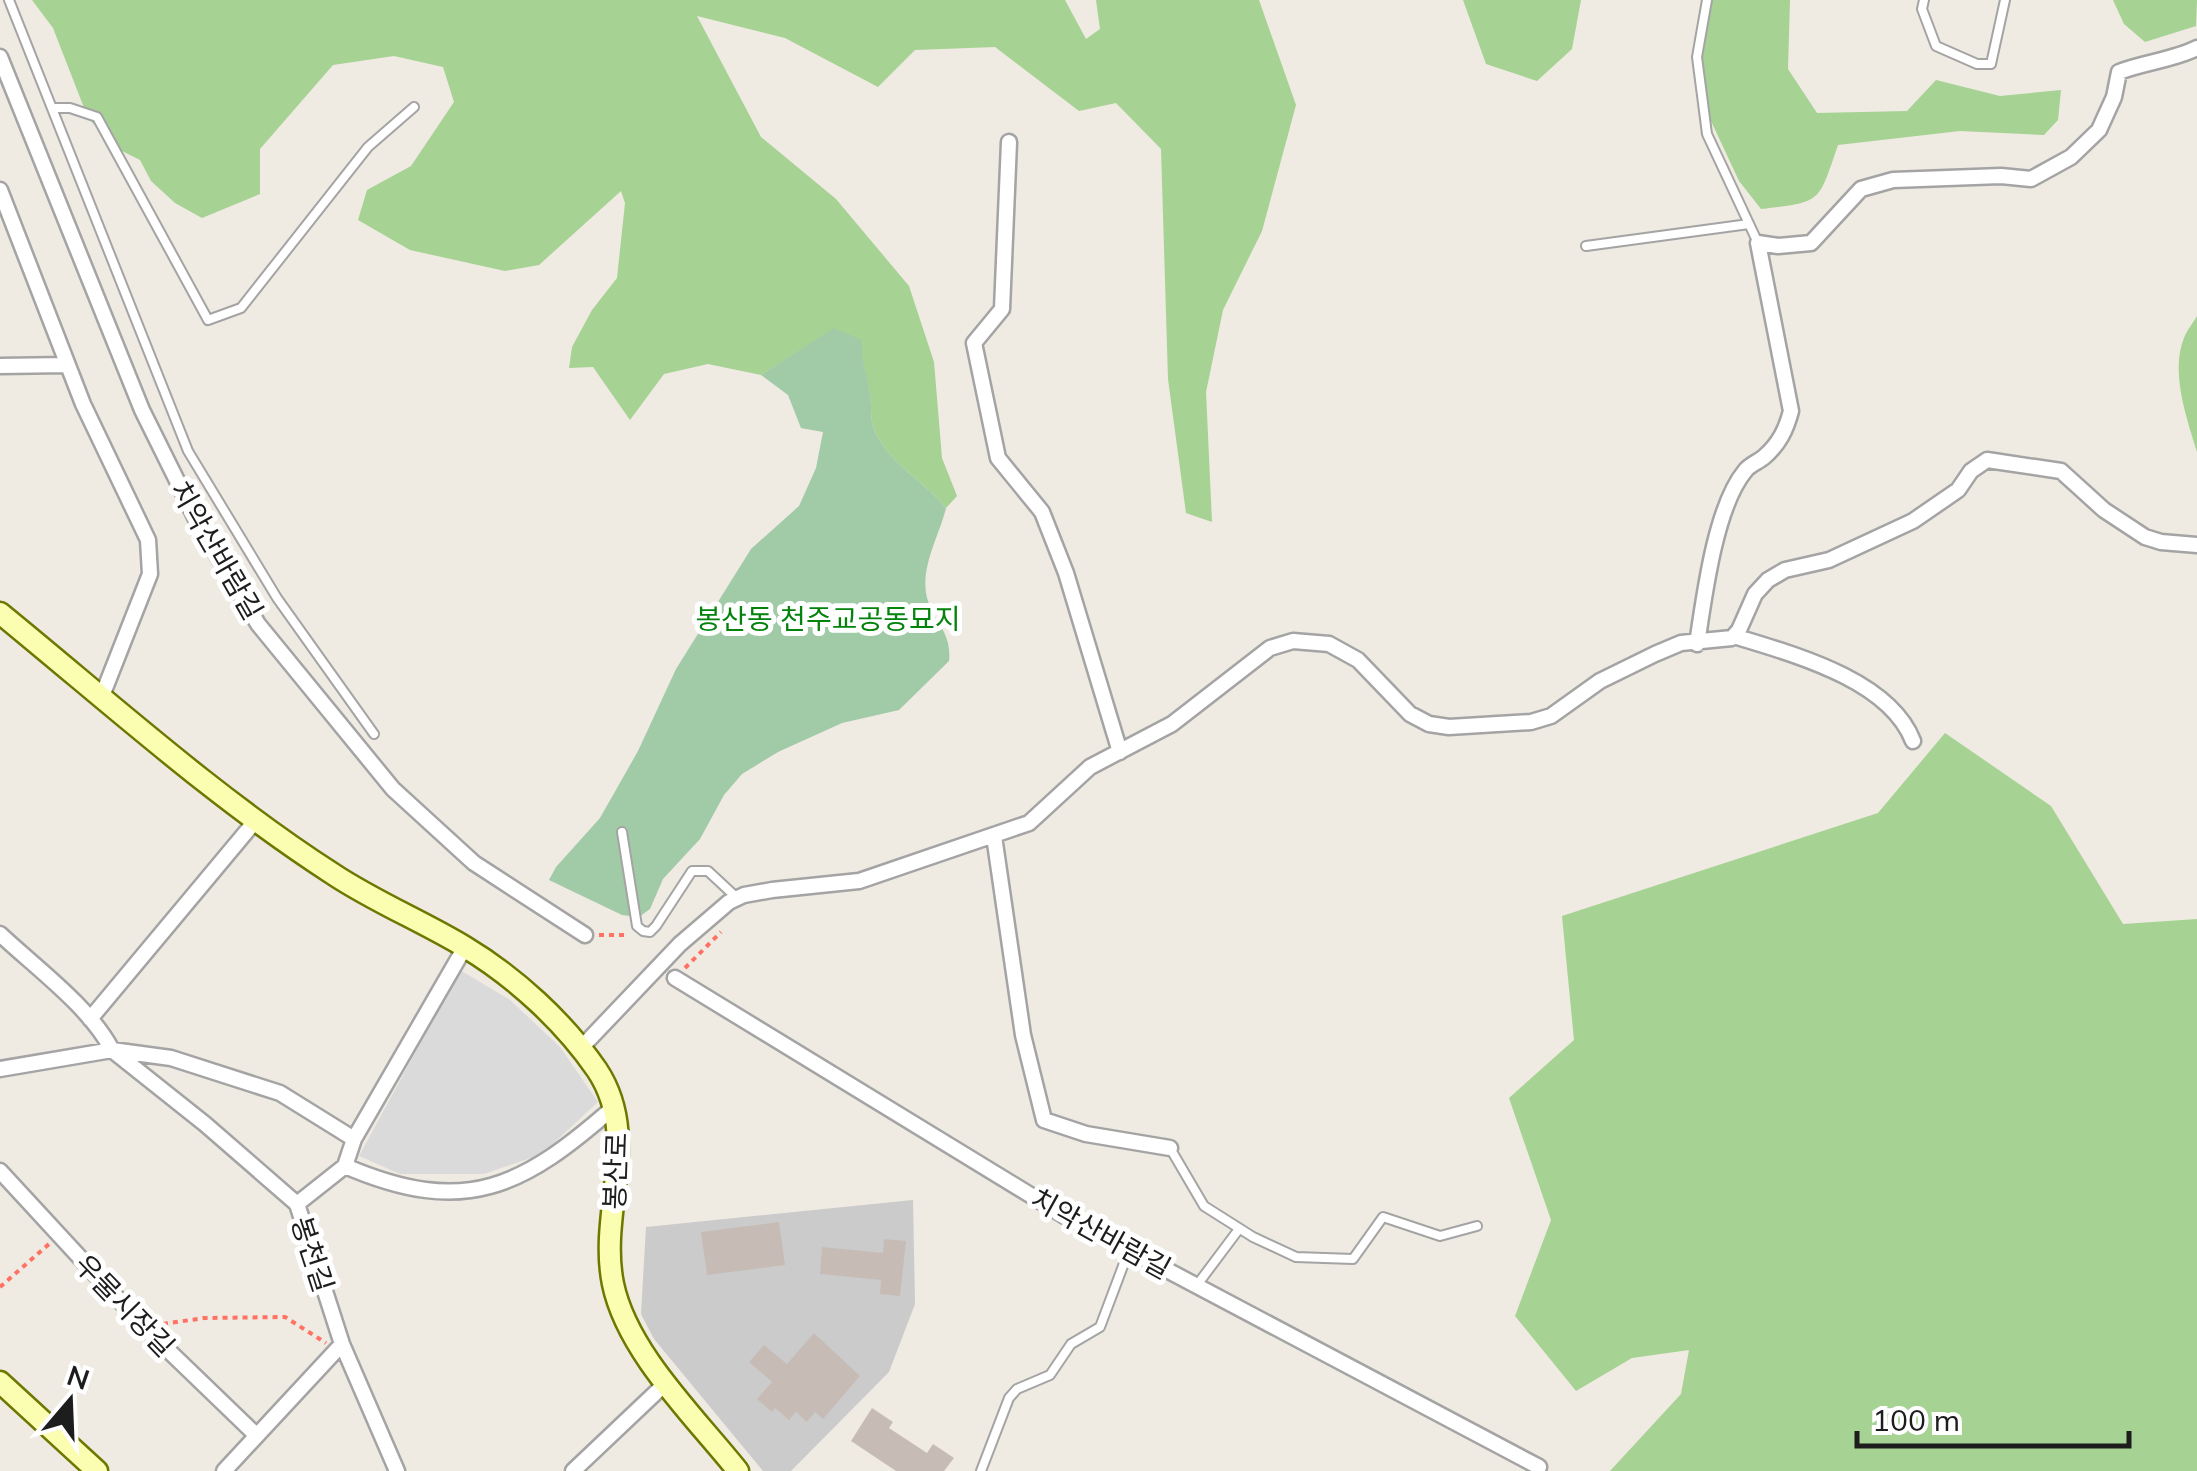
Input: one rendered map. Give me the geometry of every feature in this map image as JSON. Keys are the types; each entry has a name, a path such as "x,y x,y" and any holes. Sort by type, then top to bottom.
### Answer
{"street":[{"path":"1696,644 1716,538 1734,492 1745,470 1764,457 1785,433 1791,411 1758,244 1811,243 1861,189 1894,180 2001,176 2031,179 2070,157 2099,130 2114,97 2119,72 2197,48"},
{"name":"치악산바람길","path":"0,57 142,410 196,521 258,624 393,789 474,863 584,935"},
{"path":"1010,142 1002,310 974,343 998,458 1042,512 1066,573 1120,752"},
{"path":"0,190 68,364 148,540 150,574 102,696"},
{"path":"0,366 68,364"},
{"path":"1734,636 1755,594 1768,580 1786,570 1829,560 1913,522 1958,490 1971,470 1987,460 2062,472 2104,510 2144,537 2197,545"},
{"name":"봉산로","path":"0,614 172,756 257,820 334,875 465,947 514,982 580,1049 599,1073 614,1106 620,1139 611,1243 612,1280 620,1309 634,1338 738,1471"},
{"path":"580,1049 680,944 737,898 772,890 859,881 1029,823 1090,767 1172,724 1270,648 1293,641 1329,644 1340,649 1358,660 1410,714 1429,724 1449,727 1530,722 1552,716 1600,681 1681,643 1734,636 1824,666 1870,691 1906,725 1913,741"},
{"path":"90,1019 257,820"},
{"path":"994,836 1023,1035 1044,1120 1086,1134 1170,1148"},
{"name":"봉천길","path":"0,934 90,1019 112,1050 206,1124 297,1204 342,1344 397,1471"},
{"path":"297,1204 345,1166 354,1139 465,947"},
{"name":"치악산바람길","path":"675,978 1063,1214 1540,1467"},
{"path":"0,1070 112,1050 171,1058 280,1092 354,1139"},
{"path":"345,1166 378,1180 429,1190 468,1191 502,1184 532,1172 568,1147 614,1106"},
{"name":"우물시장길","path":"0,1171 144,1328 255,1434"},
{"path":"224,1471 342,1344"},
{"path":"0,1382 97,1471"},
{"path":"573,1471 667,1382"}],"lane":[{"path":"9,0 188,451 277,598 374,734"},
{"path":"1707,0 1697,57 1707,134 1758,244"},
{"path":"1924,0 1922,9 1936,46 1977,64 1991,64 2005,0"},
{"path":"52,108 70,108 97,116 208,320 241,308 338,190 368,147 414,107"},
{"path":"1586,246 1749,224"},
{"path":"622,832 637,926 643,932 656,926 692,871 708,870 737,898"},
{"path":"1170,1148 1204,1206 1239,1229 1296,1257 1353,1260 1383,1218 1440,1236 1478,1226"},
{"path":"1197,1286 1239,1229"},
{"path":"981,1471 1001,1413 1016,1389 1050,1375 1070,1344 1100,1328 1129,1250"}],"path":[{"path":"584,935 643,932"},
{"path":"0,1287 58,1236"},
{"path":"144,1328 204,1318 285,1317 330,1345 342,1344"}],"shaded area":[{"path":"460,970 510,1000 560,1047 598,1102 542,1154 484,1174 400,1174 359,1156"},
{"path":"913,1200 915,1304 889,1372 791,1471 763,1471 654,1339 641,1314 646,1227"}],"green space":[{"path":"32,0 1065,0 1086,39 1100,29 1096,0 1259,0 1296,105 1262,231 1223,310 1206,392 1212,522 1186,513 1168,379 1161,149 1116,103 1079,111 995,47 915,50 878,87 785,38 697,16 761,137 836,199 909,286 934,362 942,458 957,496 946,508 896,461 879,439 872,422 861,340 834,329 761,375 708,364 664,374 630,420 593,367 569,368 572,347 592,310 617,278 625,203 621,191 539,265 505,271 410,250 358,220 367,190 411,166 454,102 443,67 394,56 333,65 260,149 260,194 202,218 175,203 151,181 140,160 116,148 88,118 53,28"},
{"path":"1463,0 1581,0 1572,49 1537,81 1486,64"},
{"path":"1703,0 1790,0 1788,69 1817,113 1907,111 1936,80 2000,96 2061,90 2058,120 2044,135 1960,131 1838,145 1815,196 1796,204 1761,209 1739,181 1711,121 1697,41"},
{"path":"2113,0 2197,0 2196,26 2145,42 2124,24"},
{"path":"2197,316 2197,452 2182,395 2179,366 2184,338"},
{"name":"봉산동 천주교공동묘지","path":"834,328 862,340 872,422 879,439 896,461 946,508 927,566 926,589 931,609 946,636 949,661 899,710 842,723 778,752 742,774 724,795 700,839 663,879 650,909 639,917 622,915 549,880 600,818 638,751 676,669 751,549 799,506 816,468 823,432 801,428 788,395 761,375"},
{"path":"1945,733 2051,806 2123,924 2197,919 2197,1471 1610,1471 1681,1394 1689,1350 1632,1358 1576,1391 1515,1316 1551,1220 1509,1098 1574,1040 1562,916 1878,813"}],"building":[{"path":"779,1222 785,1265 707,1275 701,1232"},
{"path":"884,1239 906,1241 900,1296 880,1294 881,1280 820,1274 822,1247 883,1253"},
{"path":"814,1333 860,1376 823,1419 815,1412 807,1422 796,1412 789,1420 757,1399 772,1382 749,1362 764,1345 787,1364"},
{"path":"872,1408 893,1422 889,1428 927,1453 933,1444 954,1458 944,1471 896,1471 851,1441"}]}
